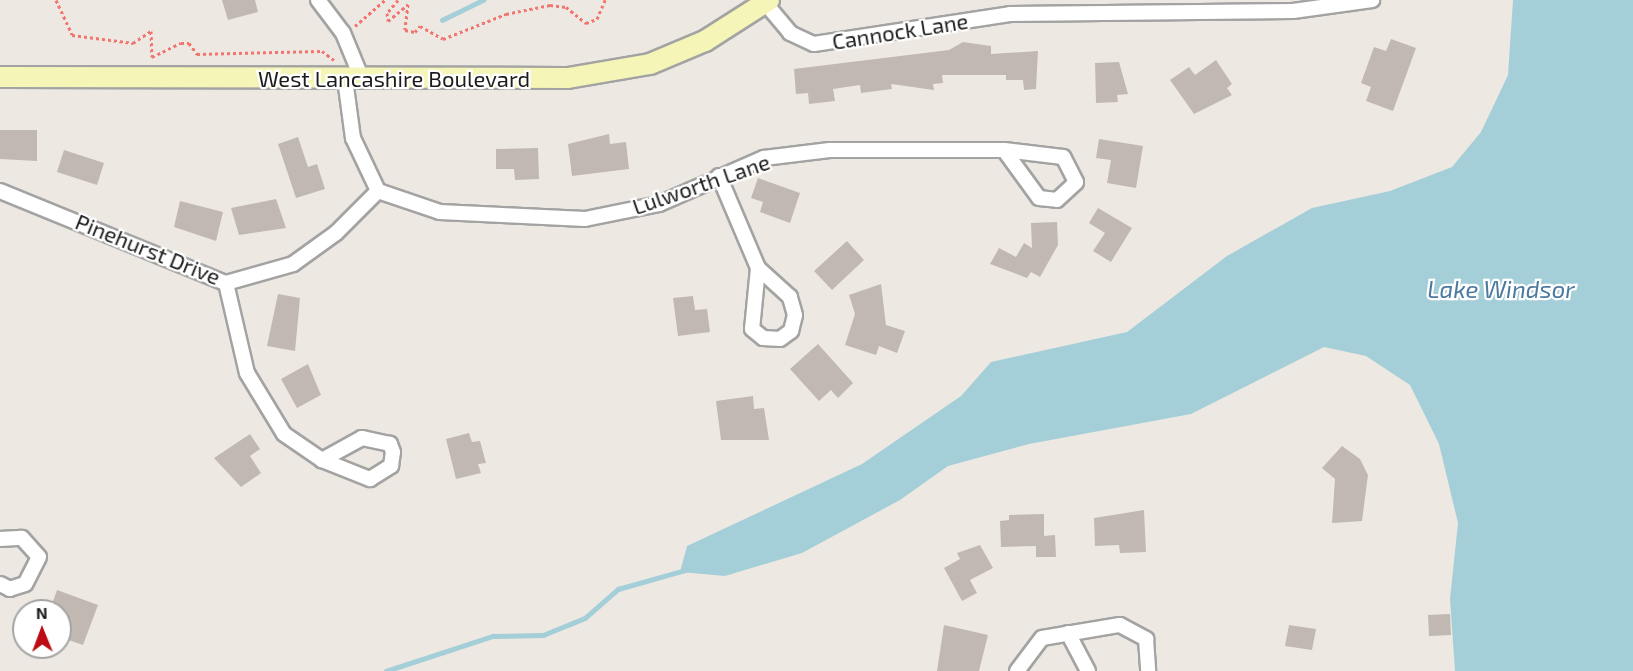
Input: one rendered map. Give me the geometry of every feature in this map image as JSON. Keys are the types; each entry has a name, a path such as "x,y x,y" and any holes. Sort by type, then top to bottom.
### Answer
{"main road":[{"name":"West Lancashire Boulevard","path":"0,77 349,74 568,78 650,64 705,41 767,2"}],"street":[{"path":"318,0 342,33 349,74 353,138 378,191"},
{"name":"Cannock Lane","path":"767,2 790,33 814,44 1010,7 1293,10 1372,0"},
{"name":"Lulworth Lane","path":"378,191 440,212 585,219 659,204 764,158 830,150 1004,150 1063,157 1076,182 1057,200 1039,198 1004,150"},
{"path":"719,176 758,268 790,297 795,315 791,331 780,339 763,338 752,329 758,268"},
{"name":"Pinehurst Drive","path":"0,191 226,283 293,264 336,233 378,191"},
{"path":"226,283 238,347 259,400 284,434 322,460 370,479 391,466 393,452 390,444 362,438 322,460"},
{"path":"0,539 22,538 39,557 25,584 10,589 0,584"},
{"path":"1017,671 1042,638 1102,626 1134,630 1150,648 1148,671"},
{"path":"1068,633 1088,671"}],"path":[{"path":"56,0 72,35 133,43 151,31 152,57 189,43 197,54 322,51 349,74"},
{"path":"354,36 358,21 385,0"},
{"path":"398,0 387,12 388,21 408,4 405,30 415,32 420,26 443,39 506,14 550,5 566,7 586,23 597,19 605,0"}],"water":[{"name":"Lake Windsor","path":"1513,0 1633,0 1633,671 1455,671 1450,599 1458,523 1439,444 1410,385 1366,356 1324,347 1191,414 1029,444 948,466 900,500 802,553 725,576 680,572 687,546 862,464 961,396 991,362 1127,332 1227,256 1312,208 1390,191 1452,167 1481,132 1508,75"}],"building":[{"path":"222,0 255,0 258,12 228,20"},
{"path":"1391,39 1416,48 1393,111 1366,101 1371,87 1361,83 1374,47 1386,51"},
{"path":"963,42 991,46 991,54 1038,51 1036,89 1024,90 1023,80 1006,80 1006,75 942,75 943,83 933,84 934,90 891,84 892,89 861,93 860,85 833,89 835,101 809,104 808,93 796,94 794,69 949,50"},
{"path":"1216,60 1232,84 1227,88 1232,95 1194,114 1170,80 1189,67 1195,75"},
{"path":"1119,62 1128,94 1117,95 1118,102 1096,103 1095,63"},
{"path":"0,130 37,130 37,161 0,159"},
{"path":"609,134 610,144 626,142 629,169 572,176 568,144"},
{"path":"298,137 308,167 317,164 325,189 296,198 278,144"},
{"path":"1099,139 1143,146 1136,188 1107,183 1111,160 1096,158"},
{"path":"538,148 539,179 515,180 514,169 496,169 496,149"},
{"path":"64,150 104,163 97,185 57,172"},
{"path":"758,178 800,193 790,223 760,212 763,202 751,198"},
{"path":"276,199 286,228 239,235 231,208"},
{"path":"180,201 223,212 216,241 174,227"},
{"path":"1098,208 1132,228 1111,262 1093,251 1105,233 1089,223"},
{"path":"1057,222 1058,245 1040,277 1031,272 1027,278 990,264 999,248 1016,257 1024,243 1032,248 1031,223"},
{"path":"847,241 864,260 832,290 814,271"},
{"path":"881,284 886,325 905,331 897,353 879,346 876,355 845,345 855,314 849,295"},
{"path":"278,294 300,298 295,351 267,346"},
{"path":"693,296 695,310 707,309 710,332 678,336 673,298"},
{"path":"818,344 853,383 838,398 831,390 819,401 790,369"},
{"path":"308,364 321,395 297,408 281,379"},
{"path":"753,396 754,409 764,408 769,440 721,440 716,401"},
{"path":"469,433 472,442 480,441 486,463 478,464 481,473 456,479 446,439"},
{"path":"250,434 260,449 250,456 261,473 241,487 214,458"},
{"path":"1342,446 1360,459 1368,475 1362,521 1332,523 1335,479 1322,468"},
{"path":"1144,510 1146,552 1120,553 1119,545 1095,546 1094,518"},
{"path":"1044,514 1044,536 1055,535 1056,557 1036,557 1036,546 1001,547 1000,521 1009,520 1009,515"},
{"path":"980,545 993,568 970,580 977,593 962,601 944,568 960,559 957,553"},
{"path":"57,590 98,605 83,645 72,641 72,599 54,599"},
{"path":"1450,614 1451,635 1429,636 1428,615"},
{"path":"944,625 988,635 979,671 937,671"},
{"path":"1289,625 1316,629 1312,650 1285,646"}],"waterway":[{"path":"442,20 483,0"},
{"path":"386,671 493,636 543,635 585,618 618,589 685,570"}]}
